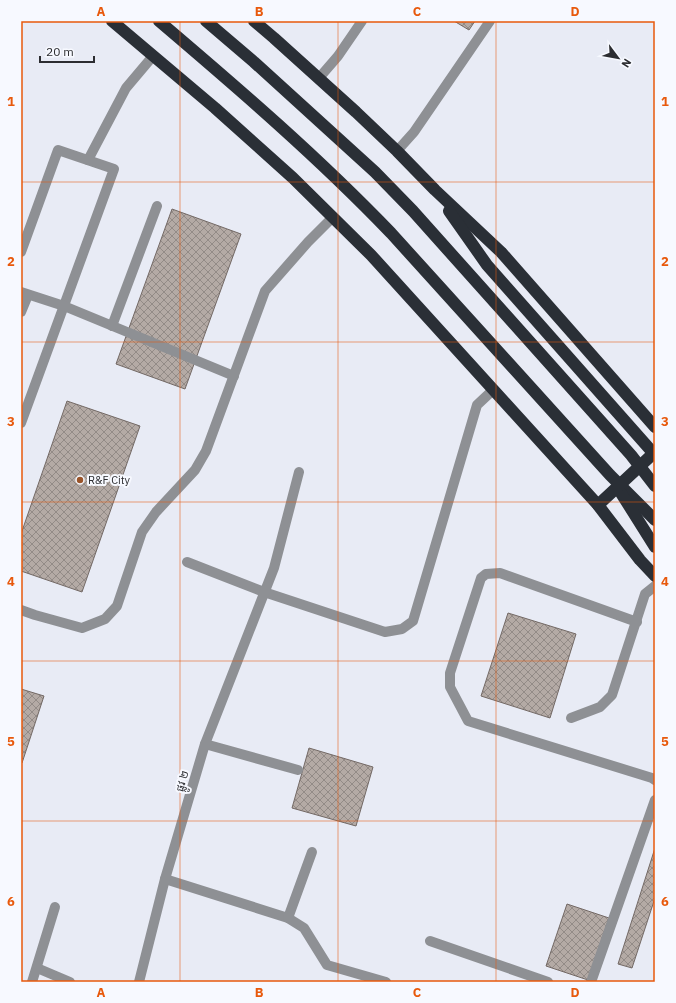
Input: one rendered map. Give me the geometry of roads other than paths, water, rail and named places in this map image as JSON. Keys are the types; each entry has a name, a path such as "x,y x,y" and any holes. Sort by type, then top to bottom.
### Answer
{"highway":[{"path":"112,21 215,108 294,178 376,260 598,505 640,560 655,576"},
{"path":"159,21 235,85 312,154 392,233 610,475 655,520"},
{"path":"206,21 333,133 375,172 413,211 631,455 655,486"},
{"path":"254,21 319,78 397,150 435,190 501,252 655,427"},
{"path":"435,190 487,265 655,453 598,505"},
{"path":"631,455 655,471"},
{"path":"610,475 655,547"}],"street":[{"path":"319,78 338,56 362,21"},
{"path":"397,150 414,132 490,21"},
{"path":"88,160 126,88 153,56"},
{"path":"21,252 58,150 114,169 21,423"},
{"path":"112,326 157,206"},
{"path":"21,610 35,616 82,628 105,618 118,606 142,532 156,512 195,470 206,451 265,292 308,242 333,217"},
{"path":"21,312 24,293 64,306 234,376"},
{"path":"187,562 264,592 386,632 402,629 413,621 477,405 494,390"},
{"name":"ផ្លូវ ២","path":"139,982 166,879 205,744 274,568 299,472"},
{"path":"637,622 500,573 486,574 481,578 450,673 450,687 468,721 655,780"},
{"path":"571,718 600,706 612,695 645,594 655,586"},
{"path":"205,744 298,770"},
{"path":"592,982 655,800"},
{"path":"288,918 312,852"},
{"path":"166,879 288,918 304,928 327,965 386,982"},
{"path":"32,982 55,907"},
{"path":"430,940 548,982"},
{"path":"37,968 70,982"}],"place":[{"name":"R&F City","path":"80,480"}]}
